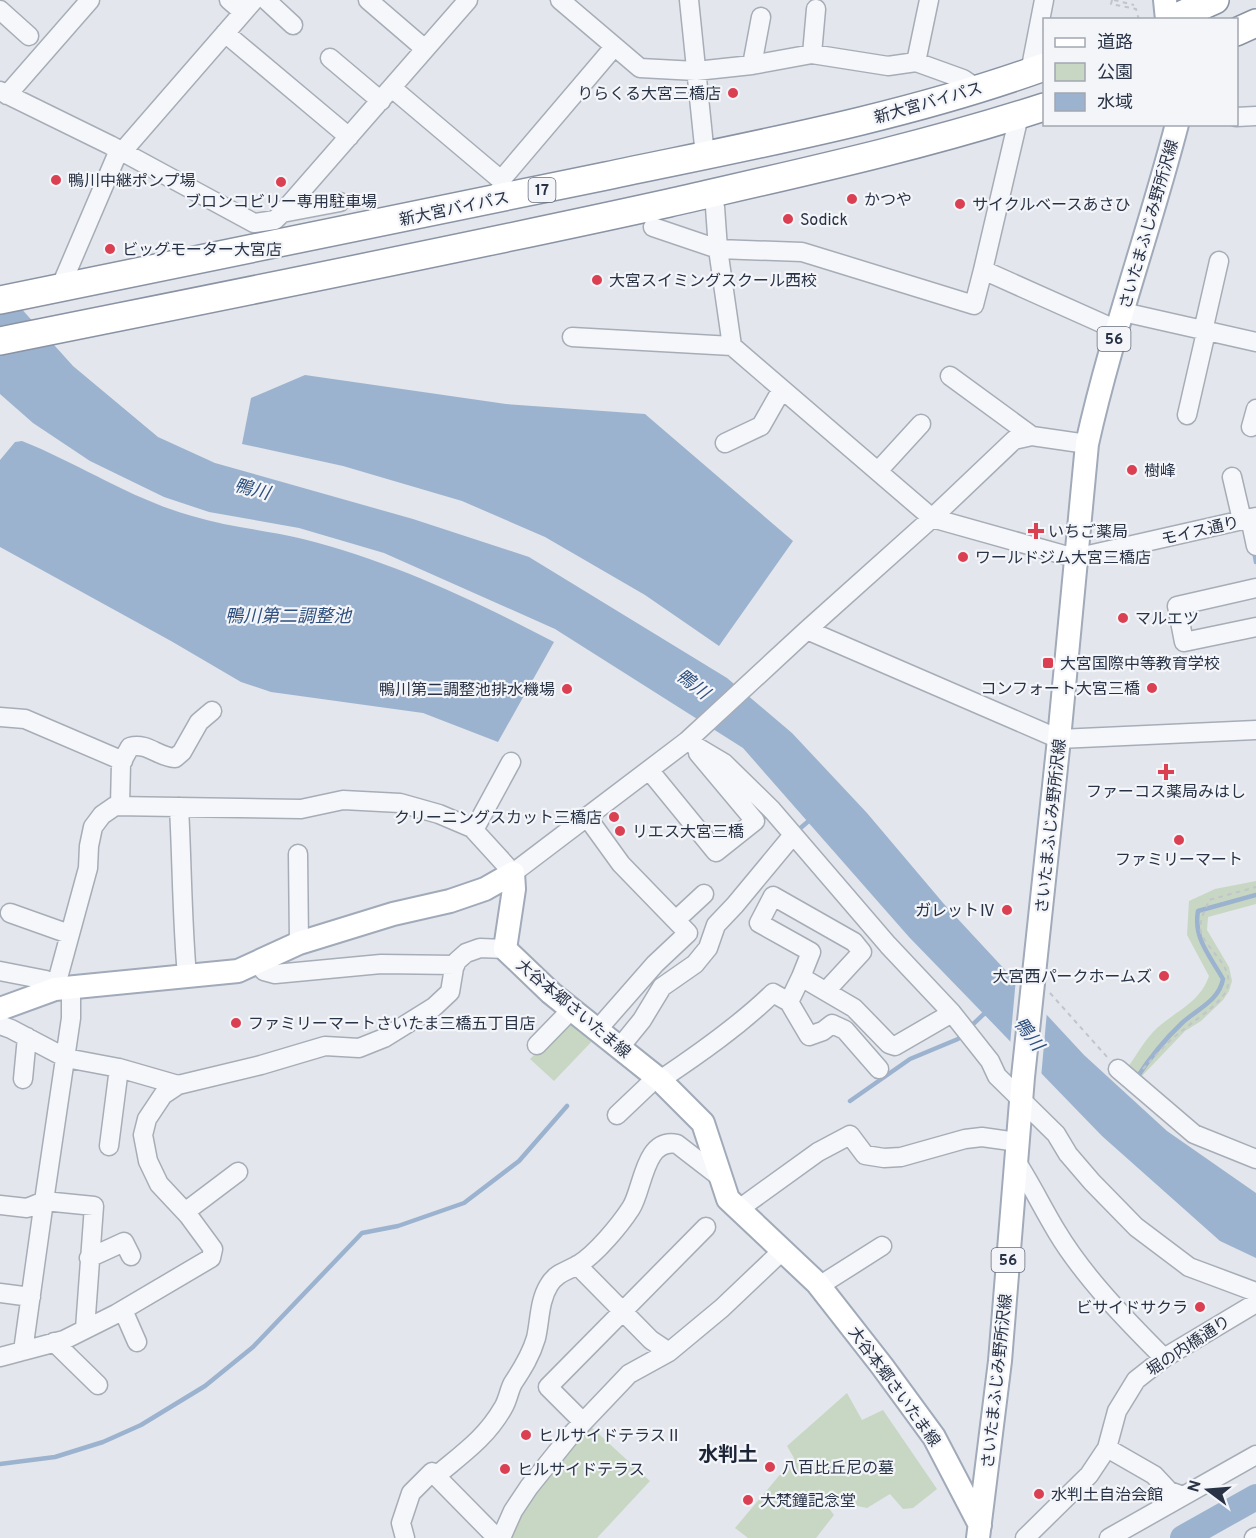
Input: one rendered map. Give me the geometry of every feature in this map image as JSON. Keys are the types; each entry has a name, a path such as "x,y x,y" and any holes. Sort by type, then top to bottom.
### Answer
{"highway":[{"path":"1177,12 1215,0"},
{"path":"1238,31 1256,23"},
{"name":"新大宮バイパス","path":"0,300 501,190 705,156 882,117 1037,70"},
{"path":"0,341 539,232 807,172 953,136 1043,108"}],"main road":[{"name":"さいたまふじみ野所沢線","path":"979,1531 1000,1361 1022,1088 1087,444 1176,126"},
{"path":"0,1009 63,988 238,971 298,944 393,914 450,901 485,889 513,873"},
{"name":"大谷本郷さいたま線","path":"513,873 514,889 505,949 551,993 658,1078 703,1123 728,1199 819,1286 882,1366 934,1437 979,1531"}],"street":[{"path":"90,0 3,93 121,151 254,223 275,220 282,213 468,0"},
{"path":"47,291 121,151 249,6 229,0"},
{"path":"266,0 293,26"},
{"path":"368,0 425,49"},
{"path":"560,0 640,68 696,71 752,65 812,54 888,66 916,62 963,79 978,89"},
{"path":"689,0 705,156"},
{"path":"916,62 929,0"},
{"path":"1037,70 1044,0"},
{"path":"812,54 816,9"},
{"path":"0,10 29,36"},
{"path":"752,65 761,17"},
{"path":"225,33 350,137"},
{"path":"330,58 386,94 501,190 614,47"},
{"path":"653,227 718,249 802,252 974,305 1019,116"},
{"path":"1238,117 1256,116"},
{"path":"282,213 340,202"},
{"path":"715,207 718,249 732,346"},
{"path":"1187,416 1219,261"},
{"path":"983,270 1120,321 1204,331 1256,342"},
{"path":"572,337 732,346 933,518 1074,558"},
{"path":"950,376 1032,435"},
{"path":"725,443 761,426 782,389"},
{"path":"878,471 921,424"},
{"path":"23,1351 71,1018 63,988 69,934 88,868 93,827 102,814 115,806 301,809 343,800 400,803 439,814 474,830 513,873 690,739 807,630 933,518 1014,440 1032,435 1087,444"},
{"path":"1232,477 1249,519 1256,546"},
{"name":"モイス通り","path":"1074,558 1249,519"},
{"path":"1256,588 1177,606 1184,642 1256,627"},
{"path":"807,630 1059,739 1256,730"},
{"path":"120,806 123,761 130,747 146,746 168,758 175,758 182,752 200,722 212,711"},
{"path":"0,717 25,719 123,761"},
{"path":"649,770 716,852 755,821 690,739"},
{"path":"690,739 724,763 772,810 888,945 952,1013 990,1061 997,1076 1022,1088 1068,1154 1136,1227 1189,1267 1256,1292"},
{"path":"474,830 511,762"},
{"path":"179,807 183,886 182,919 187,976"},
{"path":"587,818 621,864 688,933 655,964 598,1029"},
{"path":"620,1047 642,1020 662,987 695,963 708,948 716,925 793,835"},
{"path":"298,854 298,944"},
{"path":"752,883 854,942 862,952 826,991"},
{"path":"676,920 704,894"},
{"path":"773,896 759,923 811,952 789,1002"},
{"path":"10,913 69,934"},
{"path":"0,1357 54,1342 86,1329 211,1258 213,1249 185,1212 159,1185 148,1161 144,1136 147,1119 163,1095 178,1084 261,1065 325,1046 359,1048 376,1041 434,1007 450,992 457,960 466,953 480,948 505,949"},
{"path":"258,962 264,971 275,974 381,964 455,965"},
{"path":"0,971 46,980 63,988"},
{"path":"801,977 854,1008 889,1044 895,1046 952,1013"},
{"path":"618,1115 658,1078 703,1051 772,993 789,1002 810,1036 823,1031 832,1024 845,1030 879,1069"},
{"path":"537,1045 572,1009"},
{"path":"0,1026 11,1029 66,1058 119,1068 178,1084"},
{"path":"23,1079 27,1037"},
{"path":"109,1146 119,1068"},
{"path":"1125,1075 1194,1134 1256,1159"},
{"path":"739,1209 818,1152 850,1135 865,1155 884,1158 901,1157 965,1139 982,1137 1017,1151 1058,1234 1131,1325 1164,1358"},
{"path":"436,1476 486,1434 505,1406 512,1385 526,1365 536,1338 543,1299 548,1287 559,1273 578,1265 623,1220 634,1204 645,1167 652,1155 662,1146 677,1144 721,1178"},
{"path":"185,1212 238,1172"},
{"path":"0,1205 27,1208 44,1201 94,1206 86,1329"},
{"path":"583,1422 548,1387 706,1227"},
{"path":"89,1258 124,1242 131,1256"},
{"path":"819,1286 882,1246"},
{"path":"405,1538 401,1523 411,1493 432,1472 499,1538 529,1487 583,1422 629,1374 669,1352 722,1308 782,1251"},
{"path":"578,1265 651,1340 669,1352"},
{"path":"0,1293 31,1297"},
{"name":"堀の内橋通り","path":"1025,1538 1089,1475 1107,1448 1117,1411 1136,1380 1164,1358 1256,1303"},
{"path":"123,1310 137,1342"},
{"path":"54,1342 98,1385"},
{"path":"1107,1448 1154,1475 1169,1491 1183,1496"},
{"path":"1109,1538 1256,1455"}],"path":[{"path":"1134,5 1113,0 1111,4 1136,9 1138,18"},
{"path":"1035,977 1125,1075 1210,1009 1225,992 1228,977 1226,970 1201,934 1201,918 1209,900 1256,887"}],"green space":[{"path":"1256,881 1256,904 1208,917 1207,930 1229,967 1232,981 1229,991 1223,1000 1201,1021 1185,1031 1140,1078 1128,1067 1153,1032 1199,994 1209,976 1187,935 1189,901 1215,889"},
{"path":"572,1017 596,1037 554,1081 530,1059"},
{"path":"847,1393 862,1420 883,1410 937,1489 913,1508 903,1509 890,1494 867,1508 829,1500 819,1489 817,1492 834,1515 816,1538 748,1538 735,1528 794,1458 787,1446"},
{"path":"590,1426 650,1481 597,1538 509,1538 531,1496"}],"water":[{"name":"鴨川","path":"0,285 73,366 158,437 215,463 413,519 529,557 727,678 792,733 867,813 944,904 1084,1055 1167,1131 1256,1193 1256,1258 1220,1241 1102,1136 909,937 743,748 555,629 384,553 299,528 209,512 164,497 90,461 33,423 0,394"},
{"path":"305,375 506,404 645,414 793,541 719,646 645,595 545,537 462,501 343,466 242,444 251,398"},
{"name":"鴨川第二調整池","path":"22,441 170,509 219,523 303,539 400,570 493,611 554,642 498,742 423,713 271,692 241,682 0,547 0,460 15,442"}],"pier":[{"path":"1016,978 1047,1011 1041,1078 1010,1045"}],"waterway":[{"path":"1254,551 1256,562"},
{"path":"797,831 811,819"},
{"path":"1136,1079 1169,1036 1207,1004 1221,987 1223,979 1200,938 1198,911 1256,895"},
{"path":"969,1028 987,1011"},
{"path":"850,1101 910,1059 958,1039 963,1034"},
{"path":"0,1464 55,1457 103,1442 141,1425 205,1386 253,1347 362,1233 398,1226 464,1203 519,1161 567,1106"},
{"path":"1183,1538 1256,1497"}],"place":[{"name":"りらくる大宮三橋店","path":"733,93"},
{"name":"鴨川中継ポンプ場","path":"56,180"},
{"name":"ブロンコビリー専用駐車場","path":"281,182"},
{"name":"かつや","path":"852,199"},
{"name":"サイクルベースあさひ","path":"960,204"},
{"name":"Sodick","path":"788,219"},
{"name":"ビッグモーター大宮店","path":"110,249"},
{"name":"大宮スイミングスクール西校","path":"597,280"},
{"name":"樹峰","path":"1132,470"},
{"name":"いちご薬局","path":"1036,531"},
{"name":"ワールドジム大宮三橋店","path":"963,557"},
{"name":"マルエツ","path":"1123,618"},
{"name":"大宮国際中等教育学校","path":"1048,663"},
{"name":"コンフォート大宮三橋","path":"1152,688"},
{"name":"鴨川第二調整池排水機場","path":"567,689"},
{"name":"ファーコス薬局みはし","path":"1166,772"},
{"name":"クリーニングスカット三橋店","path":"614,817"},
{"name":"リエス大宮三橋","path":"620,831"},
{"name":"ファミリーマート","path":"1179,840"},
{"name":"ガレットⅣ","path":"1007,910"},
{"name":"大宮西パークホームズ","path":"1164,976"},
{"name":"ファミリーマートさいたま三橋五丁目店","path":"236,1023"},
{"name":"ビサイドサクラ","path":"1200,1307"},
{"name":"ヒルサイドテラスⅡ","path":"526,1435"},
{"name":"八百比丘尼の墓","path":"770,1467"},
{"name":"ヒルサイドテラス","path":"505,1469"},
{"name":"水判土自治会館","path":"1039,1494"},
{"name":"大梵鐘記念堂","path":"748,1500"}],"district":[{"name":"水判土","path":"728,1454"}]}
